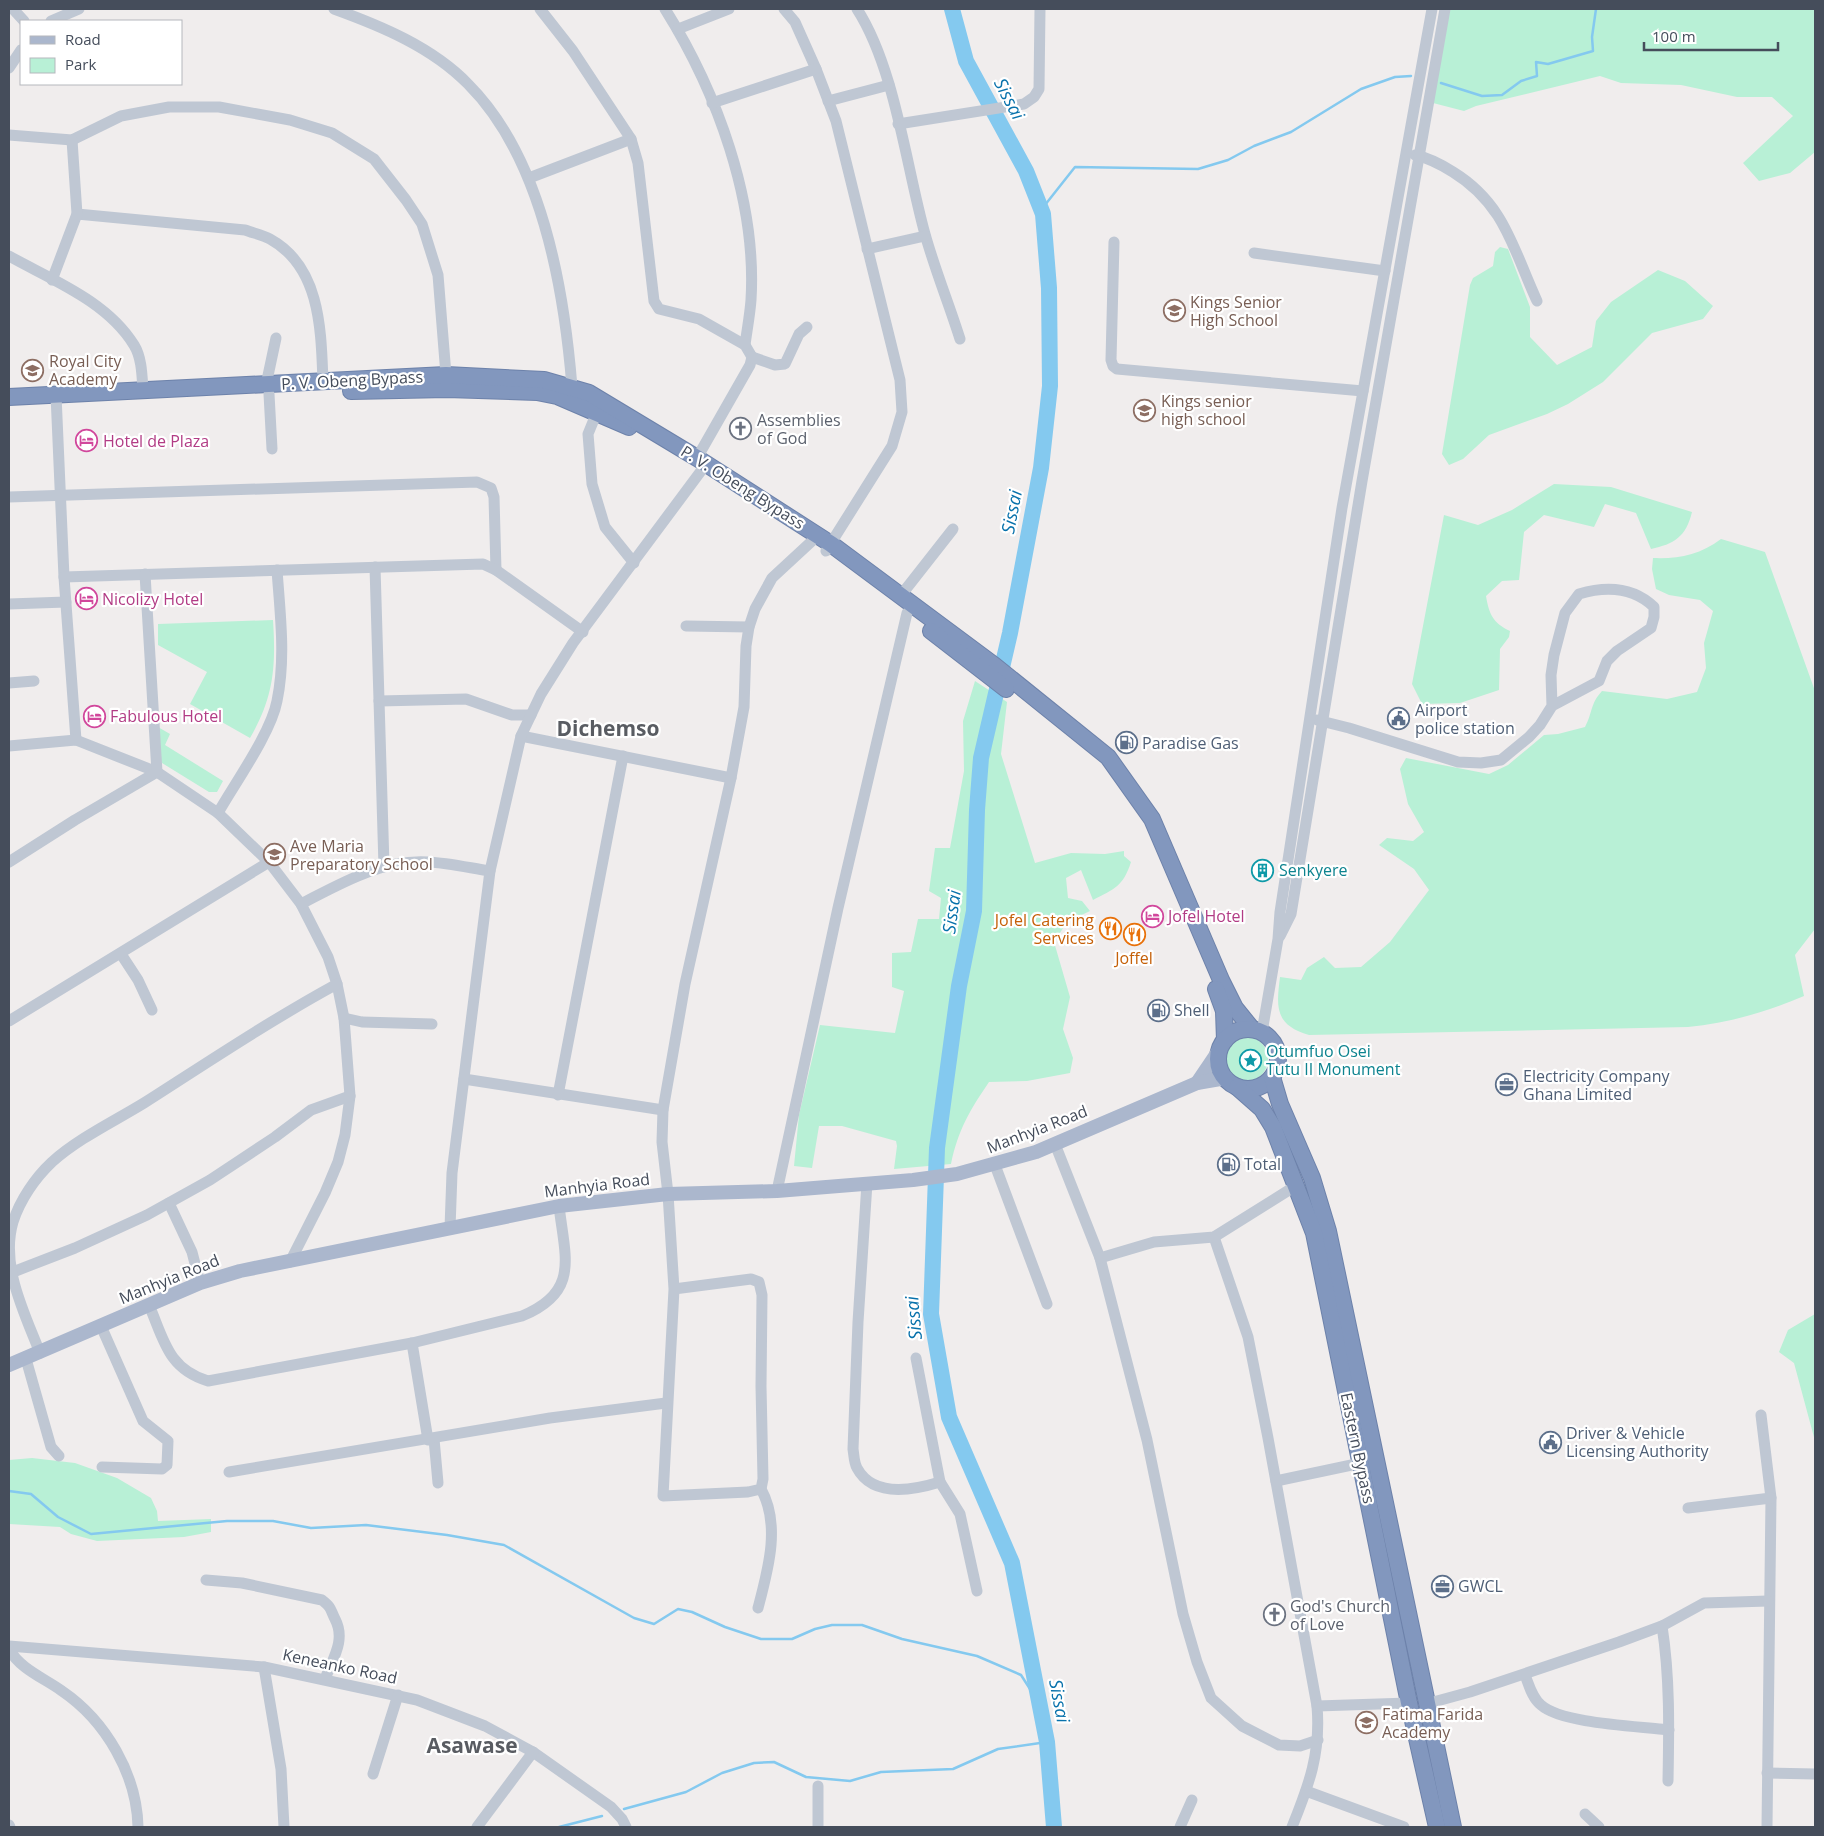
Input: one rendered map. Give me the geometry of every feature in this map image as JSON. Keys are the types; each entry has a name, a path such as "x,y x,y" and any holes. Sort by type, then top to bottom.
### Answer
{"highway":[{"name":"P. V. Obeng Bypass","path":"9,397 56,399 268,390 323,382 446,375 544,380 589,393 902,594 1101,764 1144,824 1219,995 1224,1010 1223,1044"},
{"name":"P. V. Obeng Bypass","path":"9,406 56,399 143,391 447,389 537,392 557,396 644,434 699,464 812,541 829,547 908,613 1108,757 1152,819 1221,980 1235,1008 1257,1030"},
{"path":"1240,1030 1257,1030 1269,1036 1277,1047 1279,1061 1272,1077 1256,1087 1232,1082 1220,1069 1218,1059 1223,1044 1240,1030"},
{"name":"Eastern Bypass","path":"1272,1077 1280,1104 1312,1178 1328,1231 1453,1827"},
{"name":"Eastern Bypass","path":"1232,1082 1262,1109 1273,1127 1314,1233 1408,1704 1437,1827"}],"main road":[{"path":"1197,1083 1223,1044"},
{"name":"Manhyia Road","path":"9,1365 200,1283 240,1271 559,1206 668,1194 777,1191 913,1180 957,1174 995,1165 1055,1144 1197,1083 1232,1082"}],"street":[{"path":"13,9 23,20"},
{"path":"53,20 79,9"},
{"path":"334,9 378,25 432,54 468,84 502,126 529,178 551,250 564,314 572,387"},
{"path":"666,9 678,29 712,103 739,172 749,233 751,299 745,345"},
{"path":"678,29 729,9"},
{"path":"784,9 795,22 836,121 900,380 902,412 892,446 829,547"},
{"path":"857,9 867,23 889,85 925,236 960,339"},
{"path":"898,124 1024,104 1034,97 1039,89 1040,9"},
{"path":"1257,1030 1278,939 1280,912 1342,508 1432,9"},
{"path":"1278,939 1291,914 1362,481 1445,9"},
{"path":"542,10 573,51 630,139 638,163 654,301 659,309 699,319 745,345 752,357 775,365 785,364 800,334 807,327"},
{"path":"9,68 20,52"},
{"path":"712,103 816,69"},
{"path":"828,101 889,85"},
{"path":"9,135 72,140 121,116 169,106 219,107 290,120 332,133 374,159 422,224 438,275 446,375"},
{"path":"529,178 630,139"},
{"path":"52,280 77,214 72,140"},
{"path":"1406,154 1420,156 1436,162 1464,179 1495,208 1503,221 1537,301"},
{"path":"77,214 245,230 270,238 291,254 313,290 320,328 323,382"},
{"path":"867,249 925,236"},
{"path":"1114,242 1111,360 1113,366 1117,369 1363,391"},
{"path":"1254,253 1385,272"},
{"path":"9,256 87,299 117,324 134,346 140,362 143,391"},
{"path":"272,449 268,390 276,338"},
{"path":"450,1228 452,1173 490,871 521,736 541,694 583,632 634,563 699,464 752,357"},
{"path":"56,399 64,577 76,740"},
{"path":"597,412 588,434 592,484 605,527 634,563"},
{"path":"9,498 477,482 491,488 494,497 496,570"},
{"path":"902,594 953,529"},
{"path":"761,1489 748,1492 662,1496 674,1289 668,1194 662,1142 663,1110 685,984 731,778 744,707 746,646 749,627 755,609 772,578 812,541"},
{"path":"64,577 483,564 496,570 583,632"},
{"path":"375,567 384,866"},
{"path":"218,813 269,725 277,702 282,642 277,570"},
{"path":"145,574 157,772"},
{"path":"1310,719 1349,728 1458,762 1492,762 1500,760 1514,751 1529,737 1540,725 1552,706 1598,681 1607,662 1617,651 1651,628 1654,608 1645,599 1628,592 1609,588 1579,594 1572,602 1565,614 1550,675 1552,706"},
{"path":"9,604 66,602"},
{"path":"777,1191 838,908 908,613"},
{"path":"686,626 749,627"},
{"path":"9,683 34,681"},
{"path":"379,701 450,701 466,699 512,715 531,715"},
{"path":"521,736 731,778"},
{"path":"9,746 76,740 157,772 218,813 269,862 301,904 328,957 337,984 344,1018 350,1096 345,1135 338,1162 321,1202 290,1262"},
{"path":"558,1095 623,756"},
{"path":"9,862 75,820 157,772"},
{"path":"301,904 352,878 384,866 427,861 490,871"},
{"path":"9,1021 269,862"},
{"path":"121,954 138,980 152,1010"},
{"path":"40,1353 17,1294 10,1242 13,1223 29,1190 52,1163 82,1140 289,1010 337,984"},
{"path":"344,1018 362,1022 432,1024"},
{"path":"464,1079 663,1110"},
{"path":"13,1272 75,1248 148,1215 218,1175 275,1137 311,1110 350,1096"},
{"path":"1055,1144 1100,1258 1147,1440 1183,1614 1197,1662 1211,1698 1242,1726 1279,1745 1300,1746 1318,1744"},
{"path":"995,1165 1047,1304"},
{"path":"866,1183 853,1449 856,1468 866,1480 879,1487 912,1489 940,1482"},
{"path":"1100,1258 1154,1242 1214,1236 1297,1185"},
{"path":"169,1203 192,1252 200,1283"},
{"path":"148,1305 173,1360 192,1376 208,1381 314,1363 412,1343 522,1316 538,1310 552,1298 562,1285 566,1273 559,1206"},
{"path":"1214,1236 1248,1338 1317,1706 1318,1744 1311,1777 1292,1827"},
{"path":"674,1289 751,1279 759,1282 762,1295 763,1479 761,1489 768,1506 771,1543 767,1573 758,1608"},
{"path":"101,1326 143,1421 166,1437 168,1446 167,1465 162,1469 102,1467"},
{"path":"412,1343 438,1483"},
{"path":"26,1358 51,1447 59,1456"},
{"path":"916,1358 940,1482 960,1514 977,1591"},
{"path":"230,1472 431,1440 550,1418 666,1403"},
{"path":"1762,1415 1770,1498 1767,1827"},
{"path":"1276,1481 1361,1463"},
{"path":"1688,1508 1770,1498"},
{"path":"206,1580 242,1583 322,1600 331,1608 334,1618 339,1625 340,1639 325,1679"},
{"path":"1426,1704 1524,1675 1662,1626 1704,1603 1768,1601"},
{"path":"1662,1626 1666,1653 1670,1730 1668,1781"},
{"path":"9,1647 20,1662 80,1705 108,1738 132,1783 136,1798 138,1827"},
{"name":"Keneanko Road","path":"9,1647 264,1667 418,1700 485,1726 533,1752 611,1807 622,1819 626,1827"},
{"path":"264,1667 281,1769 284,1827"},
{"path":"1524,1675 1540,1705 1555,1714 1571,1718 1670,1730"},
{"path":"373,1774 398,1695"},
{"path":"1317,1706 1408,1704"},
{"path":"477,1827 533,1752"},
{"path":"1767,1773 1815,1774"},
{"path":"818,1786 818,1827"},
{"path":"1306,1791 1404,1827"},
{"path":"1180,1827 1192,1800"},
{"path":"1585,1814 1597,1823 1598,1827"}],"green space":[{"path":"1450,9 1815,9 1815,152 1790,173 1759,181 1743,163 1793,116 1772,97 1737,97 1681,85 1621,83 1600,76 1476,106 1464,111 1433,103"},
{"path":"1500,247 1508,249 1530,307 1530,337 1557,365 1592,347 1596,321 1611,302 1658,270 1685,281 1713,306 1703,319 1652,333 1603,382 1568,404 1547,414 1489,435 1463,459 1449,465 1442,454 1470,285 1473,278 1493,266 1495,252"},
{"path":"1554,484 1611,487 1692,512 1686,528 1678,538 1666,545 1651,549 1636,513 1605,504 1594,527 1544,515 1524,532 1519,580 1502,581 1486,596 1493,617 1500,625 1510,631 1509,637 1500,649 1499,690 1460,703 1422,704 1412,684 1444,515 1478,525 1512,510"},
{"path":"1721,539 1765,552 1815,691 1815,929 1795,955 1804,996 1747,1016 1718,1023 1688,1027 1309,1035 1290,1026 1280,1014 1278,1006 1280,977 1301,980 1307,968 1324,957 1335,968 1361,967 1390,942 1429,890 1414,869 1379,845 1387,838 1413,841 1424,832 1408,804 1400,769 1406,758 1489,774 1508,765 1544,735 1558,734 1585,727 1593,704 1602,691 1667,699 1697,692 1706,668 1704,643 1713,611 1700,600 1669,595 1656,589 1652,569 1653,558 1671,558 1688,555 1705,549"},
{"path":"273,620 274,652 272,681 264,709 250,738 190,704 207,672 158,645 158,624"},
{"path":"975,681 1007,702 1001,754 1035,863 1071,853 1105,854 1124,851 1124,856 1131,862 1125,877 1117,886 1093,900 1081,870 1066,878 1068,898 1082,901 1090,911 1067,922 1054,942 1070,997 1063,1029 1073,1058 1070,1073 1027,1081 989,1082 966,1121 957,1141 951,1164 894,1169 896,1141 842,1126 819,1126 812,1168 794,1166 799,1115 820,1025 895,1033 904,991 892,987 892,953 911,952 918,919 939,919 941,898 929,891 935,848 950,848 964,771 963,721"},
{"path":"158,727 170,734 165,745 223,781 217,792 209,792 162,763 157,749"},
{"path":"1240,1036 1250,1036 1264,1046 1268,1059 1264,1072 1258,1078 1250,1082 1240,1082 1226,1072 1222,1064 1222,1054 1232,1040"},
{"path":"1815,1314 1815,1441 1794,1363 1779,1352 1788,1330"},
{"path":"32,1458 75,1463 117,1478 151,1498 157,1511 158,1521 211,1519 211,1532 184,1537 97,1541 71,1534 60,1527 9,1524 9,1460"}],"waterway":[{"name":"Sissai","path":"952,9 966,61 1026,171 1043,214 1049,288 1050,386 1041,468 1010,633 981,758 977,810 974,911 959,986 937,1148 931,1314 949,1417 1012,1563 1047,1742 1054,1827"},
{"path":"1441,83 1482,96 1502,95 1521,81 1537,76 1536,62 1548,64 1593,51 1592,37 1596,9"},
{"path":"1041,210 1075,167 1198,169 1228,160 1254,146 1291,132 1361,89 1395,77 1411,76"},
{"path":"9,1491 31,1494 58,1517 91,1534 227,1521 273,1521 311,1528 366,1525 447,1535 504,1545 634,1618 654,1624 678,1609 692,1612 725,1627 761,1639 792,1639 815,1629 832,1625 862,1625 902,1639 977,1656 1021,1675 1039,1703"},
{"path":"624,1809 686,1792 722,1773 754,1763 774,1762 806,1777 850,1781 881,1772 953,1769 998,1749 1047,1742"},
{"path":"559,1827 602,1816"}],"place":[{"name":"Kings Senior High School","path":"1174,311"},
{"name":"Royal City Academy","path":"33,370"},
{"name":"Kings senior high school","path":"1145,410"},
{"name":"Assemblies of God","path":"741,429"},
{"name":"Hotel de Plaza","path":"87,441"},
{"name":"Nicolizy Hotel","path":"86,599"},
{"name":"Fabulous Hotel","path":"94,716"},
{"name":"Airport police station","path":"1399,719"},
{"name":"Paradise Gas","path":"1126,743"},
{"name":"Ave Maria Preparatory School","path":"274,855"},
{"name":"Senkyere","path":"1263,870"},
{"name":"Jofel Hotel","path":"1152,916"},
{"name":"Jofel Catering Services","path":"1110,929"},
{"name":"Joffel","path":"1134,934"},
{"name":"Shell","path":"1158,1010"},
{"name":"Otumfuo Osei Tutu II Monument","path":"1250,1060"},
{"name":"Electricity Company Ghana Limited","path":"1507,1085"},
{"name":"Total","path":"1228,1164"},
{"name":"Driver & Vehicle Licensing Authority","path":"1550,1442"},
{"name":"GWCL","path":"1442,1586"},
{"name":"God's Church of Love","path":"1274,1615"},
{"name":"Fatima Farida Academy","path":"1366,1723"}],"district":[{"name":"Dichemso","path":"608,729"},
{"name":"Asawase","path":"472,1746"}]}
